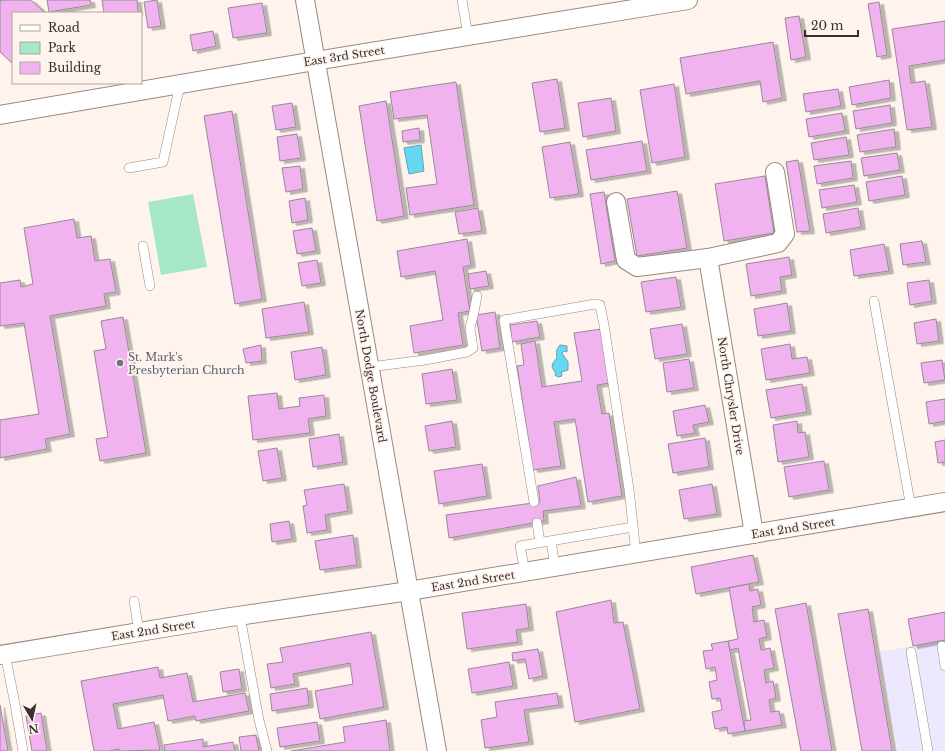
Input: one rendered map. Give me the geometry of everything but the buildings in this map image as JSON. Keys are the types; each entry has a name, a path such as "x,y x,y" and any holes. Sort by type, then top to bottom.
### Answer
{"street":[{"name":"North Dodge Boulevard","path":"305,0 437,751"},
{"name":"East 3rd Street","path":"0,115 315,61 688,0"},
{"path":"616,202 626,260 638,267 708,258 778,243 785,234 775,172"},
{"name":"North Chrysler Drive","path":"708,258 754,534"},
{"name":"East 2nd Street","path":"2,654 409,591 945,502"}],"lane":[{"path":"462,0 468,36"},
{"path":"129,168 163,162 180,84"},
{"path":"142,246 150,286"},
{"path":"369,367 425,360 467,352 473,348 470,328 477,296"},
{"path":"874,301 911,508"},
{"path":"534,502 504,320 595,304 600,305 629,489 636,554"},
{"path":"537,523 540,542"},
{"path":"525,572 520,546 633,527"},
{"path":"551,541 555,567"},
{"path":"134,601 139,632"},
{"path":"240,616 267,751"},
{"path":"942,646 945,666"},
{"path":"911,652 928,751"},
{"path":"2,654 15,704 23,751"}],"shaded area":[{"path":"945,640 945,751 898,751 879,652"}],"green space":[{"path":"193,194 207,267 161,275 148,202"}],"water":[{"path":"421,145 424,171 409,174 404,148"},
{"path":"560,345 567,346 567,352 564,351 562,353 568,362 568,370 561,372 562,376 558,377 555,375 556,374 552,367 557,358 556,354"}],"place":[{"name":"St. Mark's Presbyterian Church","path":"120,363"}]}
